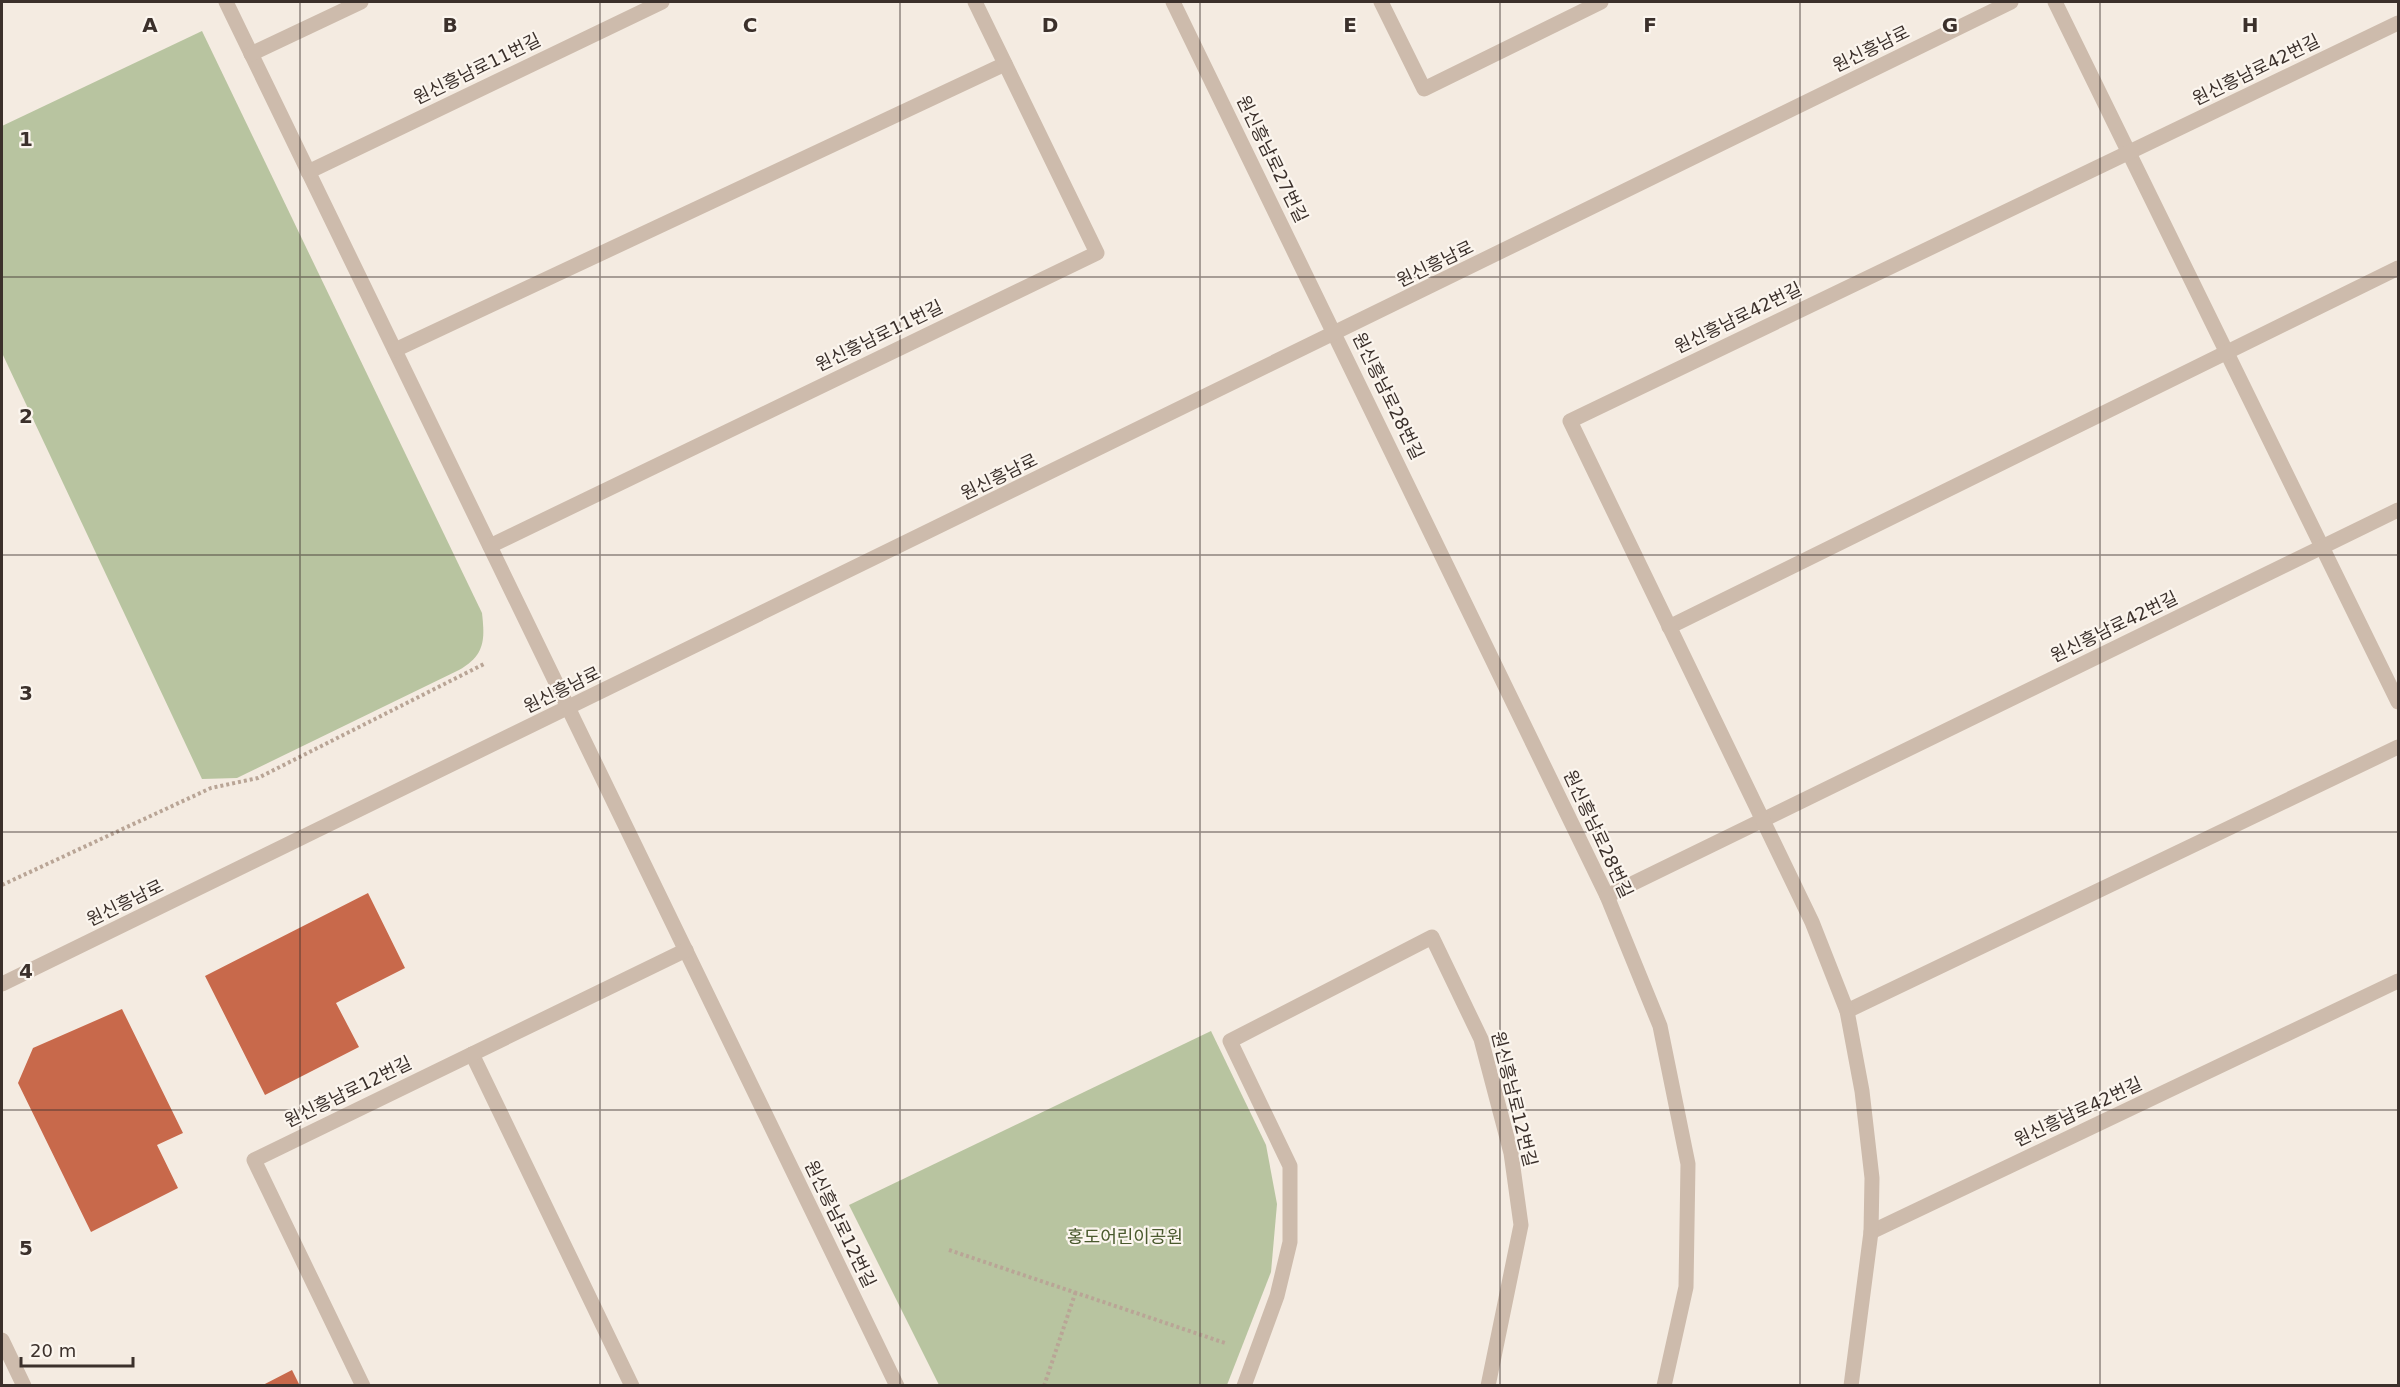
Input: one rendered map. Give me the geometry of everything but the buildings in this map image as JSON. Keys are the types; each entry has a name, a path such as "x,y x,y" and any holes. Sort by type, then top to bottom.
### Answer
{"street":[{"path":"225,2 569,708"},
{"path":"251,54 361,2"},
{"name":"원신흥남로11번길","path":"308,172 662,2"},
{"name":"원신흥남로11번길","path":"490,546 1097,253 975,2"},
{"name":"원신흥남로27번길","path":"1173,2 1336,334"},
{"path":"1381,2 1424,89 1601,2"},
{"name":"원신흥남로","path":"2,984 1336,334 2011,2"},
{"path":"2055,2 2131,152 2225,353 2398,702"},
{"name":"원신흥남로42번길","path":"1851,1386 1871,1232 1872,1178 1862,1091 1847,1011 1812,922 1570,421 2398,23"},
{"path":"395,350 1005,64"},
{"path":"1670,627 2398,268"},
{"name":"원신흥남로28번길","path":"1336,334 1607,896 1660,1026 1688,1164 1686,1287 1664,1386"},
{"name":"원신흥남로42번길","path":"1763,820 2398,510"},
{"name":"원신흥남로12번길","path":"569,708 897,1386"},
{"path":"1847,1011 2398,747"},
{"path":"1607,896 1763,820"},
{"name":"원신흥남로12번길","path":"1244,1386 1277,1296 1290,1242 1290,1166 1230,1041 1432,937 1481,1039 1511,1153 1521,1226 1497,1354 1488,1386"},
{"name":"원신흥남로12번길","path":"363,1386 254,1160 686,950"},
{"name":"원신흥남로42번길","path":"1871,1232 2398,981"},
{"path":"472,1054 632,1386"},
{"path":"2,1340 24,1386"}],"path":[{"path":"2,885 211,788 258,778 484,664"},
{"path":"950,1250 1225,1342"},
{"path":"1044,1386 1076,1291"}],"green space":[{"path":"202,31 482,613 483,639 474,659 459,670 237,778 202,779 2,353 2,126"},
{"name":"홍도어린이공원","path":"1211,1031 1266,1145 1277,1204 1271,1272 1227,1385 939,1385 849,1205"}]}
